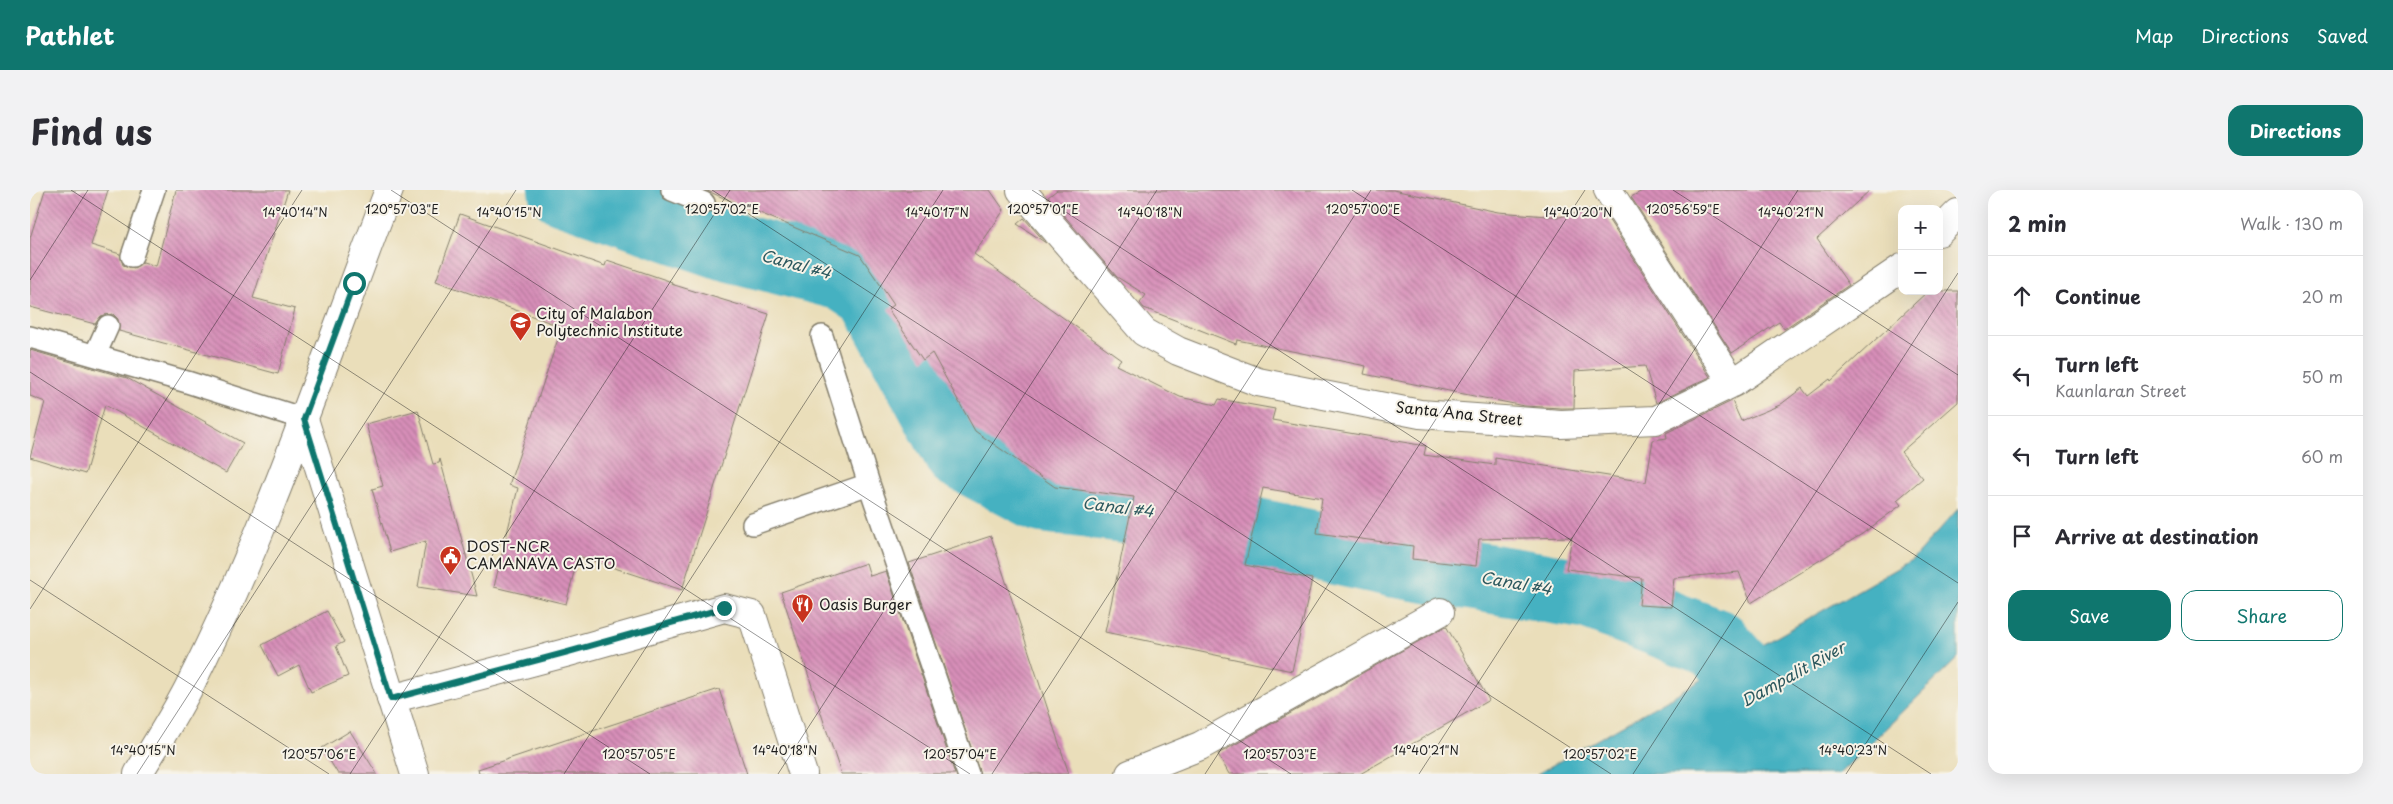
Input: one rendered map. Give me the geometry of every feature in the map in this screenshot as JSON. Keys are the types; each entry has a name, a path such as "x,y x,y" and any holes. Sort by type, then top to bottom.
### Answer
{"street":[{"path":"138,774 187,690 220,619 304,419 389,190"},
{"name":"Santa Ana Street","path":"1021,190 1144,332 1178,351 1258,382 1420,414 1561,424 1656,420 1733,383 1898,271"},
{"path":"1608,190 1733,383"},
{"path":"1943,228 1958,213"},
{"path":"304,419 415,774"},
{"path":"391,699 724,608 752,615 803,774"},
{"path":"1130,774 1200,746 1440,612"}],"lane":[{"path":"132,256 154,190"},
{"path":"672,190 704,203"},
{"path":"95,354 108,326"},
{"path":"822,336 869,484 968,774"},
{"path":"30,337 95,354 304,419"},
{"path":"753,524 869,484"}],"water":[{"name":"Dampalit River","path":"1958,509 1958,658 1839,774 1537,774 1913,559"}],"building":[{"path":"45,190 108,190 91,245 120,254 123,265 134,268 143,262 156,266 176,190 288,190 253,298 295,309 278,374 119,331 118,319 113,314 101,316 95,324 30,307 30,238"},
{"path":"705,190 990,190 1004,210 974,254 1121,359 1116,365 1180,397 1216,405 1219,399 1275,409 1272,420 1426,446 1424,455 1495,465 1495,458 1646,482 1653,440 1667,438 1666,433 1732,401 1741,421 1780,405 1802,388 1808,396 1830,379 1831,381 1924,295 1943,295 1943,291 1958,291 1958,402 1901,452 1923,478 1897,500 1901,505 1862,534 1751,603 1739,572 1674,578 1671,607 1639,605 1642,578 1566,569 1572,537 1479,539 1476,566 1412,559 1413,546 1317,533 1322,498 1263,488 1245,565 1312,579 1292,671 1105,632 1134,497 1055,487 975,431 932,353 923,360 888,309 894,305 860,255"},
{"path":"1057,190 1393,190 1498,212 1559,217 1601,208 1710,377 1656,403 1645,366 1575,371 1574,408 1524,406 1364,374 1366,366 1237,340 1236,344 1144,308 1140,303 1146,295 1117,277 1048,197"},
{"path":"1644,190 1870,190 1817,239 1849,285 1784,329 1779,322 1732,353 1631,197"},
{"path":"460,214 605,266 607,260 672,282 671,284 769,314 682,590 578,556 566,604 494,587 518,488 509,485 562,327 436,281"},
{"path":"1024,218 1046,243 1017,224"},
{"path":"30,350 127,378 243,443 226,473 105,405 85,474 30,457 45,402 30,396"},
{"path":"418,410 433,464 439,463 440,459 477,596 418,587 426,541 390,552 372,489 383,486 366,424"},
{"path":"991,536 1069,774 980,774 909,563"},
{"path":"866,563 870,576 886,571 955,774 841,774 781,592"},
{"path":"327,611 344,642 336,646 348,676 311,692 299,665 278,676 262,645"},
{"path":"1446,626 1489,700 1360,774 1229,774 1218,754"},
{"path":"719,689 747,774 479,774 478,769"},
{"path":"350,731 377,774 338,774 322,748"}],"waterway":[{"name":"Canal #4","path":"563,190 723,245 843,276 873,296 959,454 1042,498 1165,513 1396,563 1589,595 1717,644 1758,691"}],"place":[{"name":"City of Malabon Polytechnic Institute","path":"520,342"},
{"name":"DOST-NCR CAMANAVA CASTO","path":"450,575"},
{"name":"Oasis Burger","path":"803,624"}],"route":[{"path":"354,283 304,419 391,699 724,608"}]}
